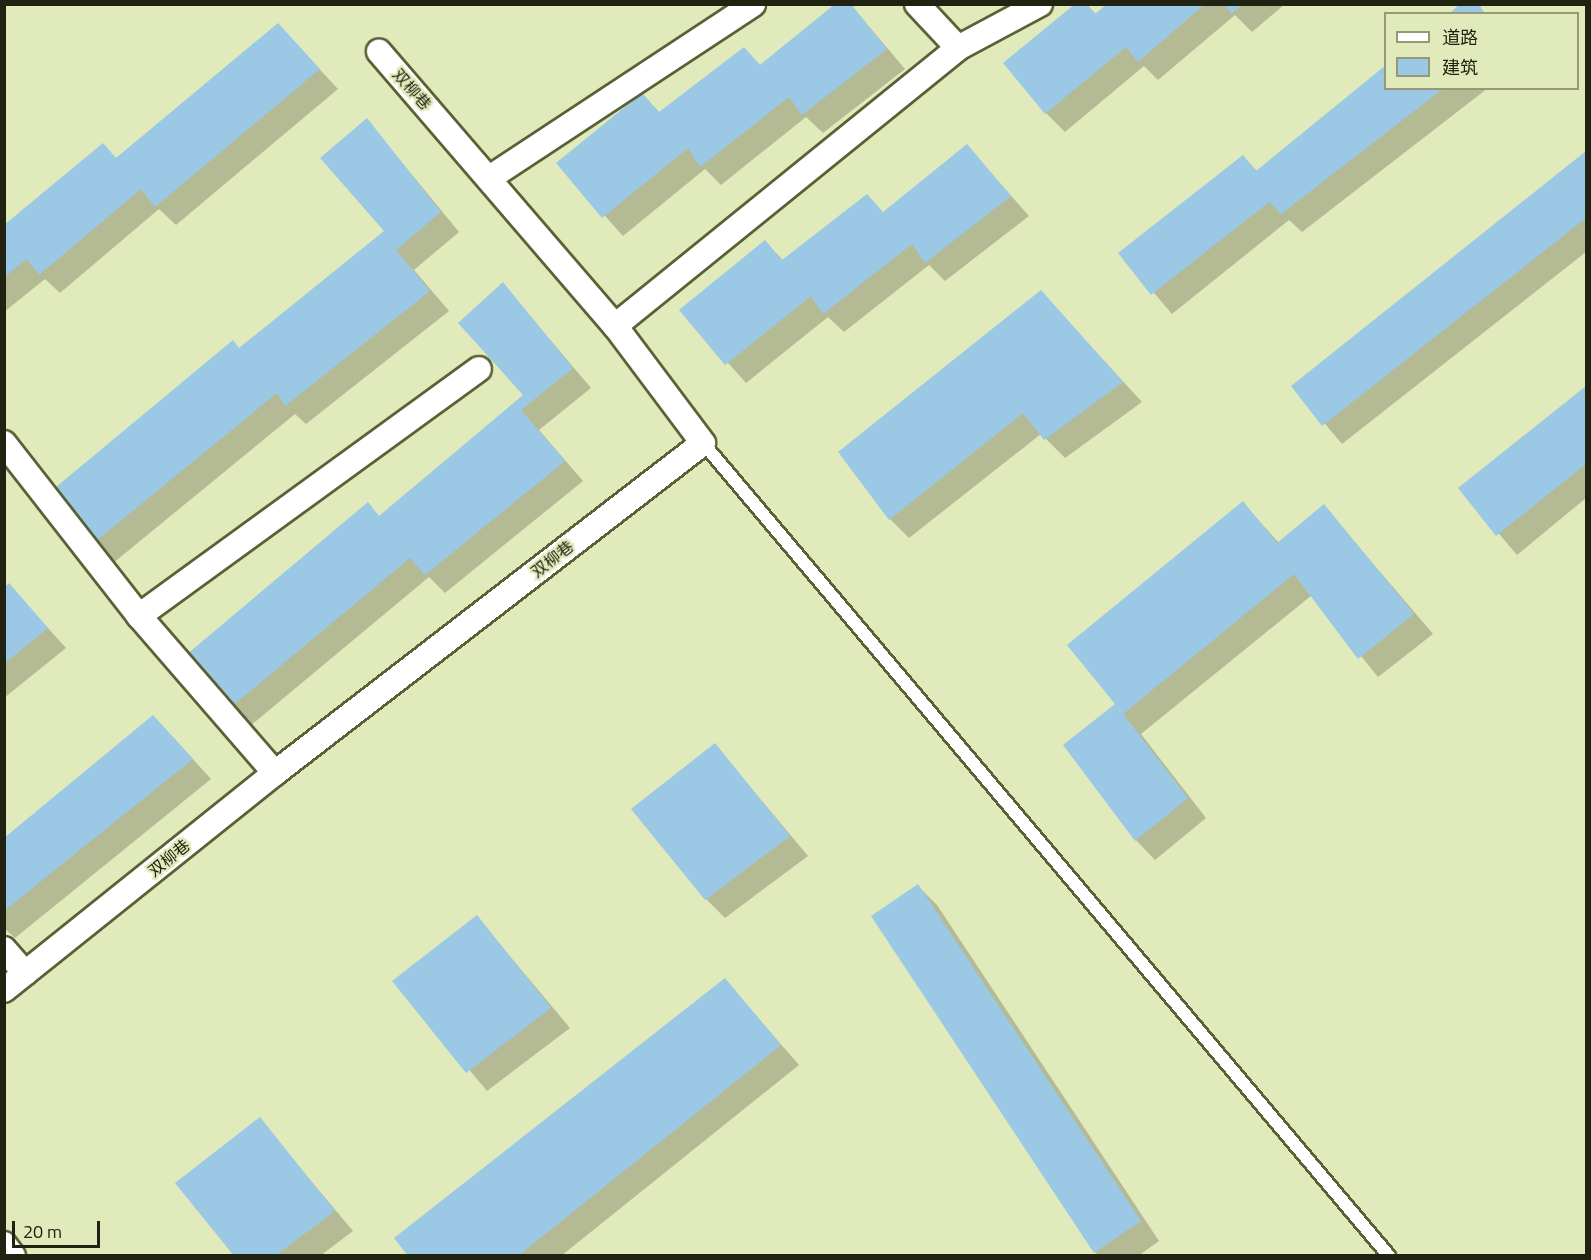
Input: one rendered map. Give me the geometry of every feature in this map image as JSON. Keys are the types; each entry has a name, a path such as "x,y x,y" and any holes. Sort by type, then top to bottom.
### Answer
{"street":[{"path":"491,177 753,4"},
{"path":"917,4 958,48"},
{"path":"615,326 958,48 1040,4"},
{"name":"双柳巷","path":"4,990 274,773 702,443 615,326 491,177 380,52"},
{"path":"139,616 479,369"},
{"path":"4,443 139,616 274,773"},
{"path":"4,949 25,973"},
{"path":"4,1244 13,1256"}],"lane":[{"path":"702,443 1389,1256"}],"building":[{"path":"835,4 851,4 887,49 802,115 789,97 700,167 688,148 602,218 556,163 642,93 659,112 744,47 760,65"},
{"path":"1075,4 1087,4 1095,14 1107,4 1205,4 1138,62 1126,47 1045,114 1003,63"},
{"path":"1225,4 1243,4 1231,14"},
{"path":"1460,4 1479,4 1484,12 1451,12"},
{"path":"278,23 320,69 155,207 141,189 39,275 27,259 4,277 4,225 103,143 116,158"},
{"path":"1384,67 1384,90 1441,90 1281,214 1269,202 1151,295 1118,253 1243,155 1256,171"},
{"path":"367,118 441,212 396,250 430,291 285,406 277,393 91,545 50,492 233,340 239,348 384,231 320,158"},
{"path":"967,144 1011,196 925,263 912,244 823,314 811,296 725,365 679,310 765,240 782,260 867,194 883,212"},
{"path":"1586,151 1586,218 1322,426 1291,386"},
{"path":"503,282 573,368 521,410 565,461 425,575 410,558 230,708 186,655 368,502 379,516 523,395 458,323"},
{"path":"1041,290 1123,382 1044,440 1023,413 889,520 838,452"},
{"path":"1586,386 1586,464 1496,536 1458,488"},
{"path":"1243,501 1277,543 1324,504 1414,614 1358,659 1294,574 1123,714 1188,798 1135,841 1063,745 1115,704 1067,645"},
{"path":"9,583 48,628 5,663 5,587"},
{"path":"153,715 193,759 4,911 4,838"},
{"path":"715,743 790,836 705,900 631,809"},
{"path":"918,884 1141,1221 1094,1253 871,916"},
{"path":"477,915 551,1008 466,1073 392,981"},
{"path":"725,978 781,1045 518,1256 408,1256 394,1238"},
{"path":"260,1117 335,1211 275,1256 234,1256 175,1183"}]}
